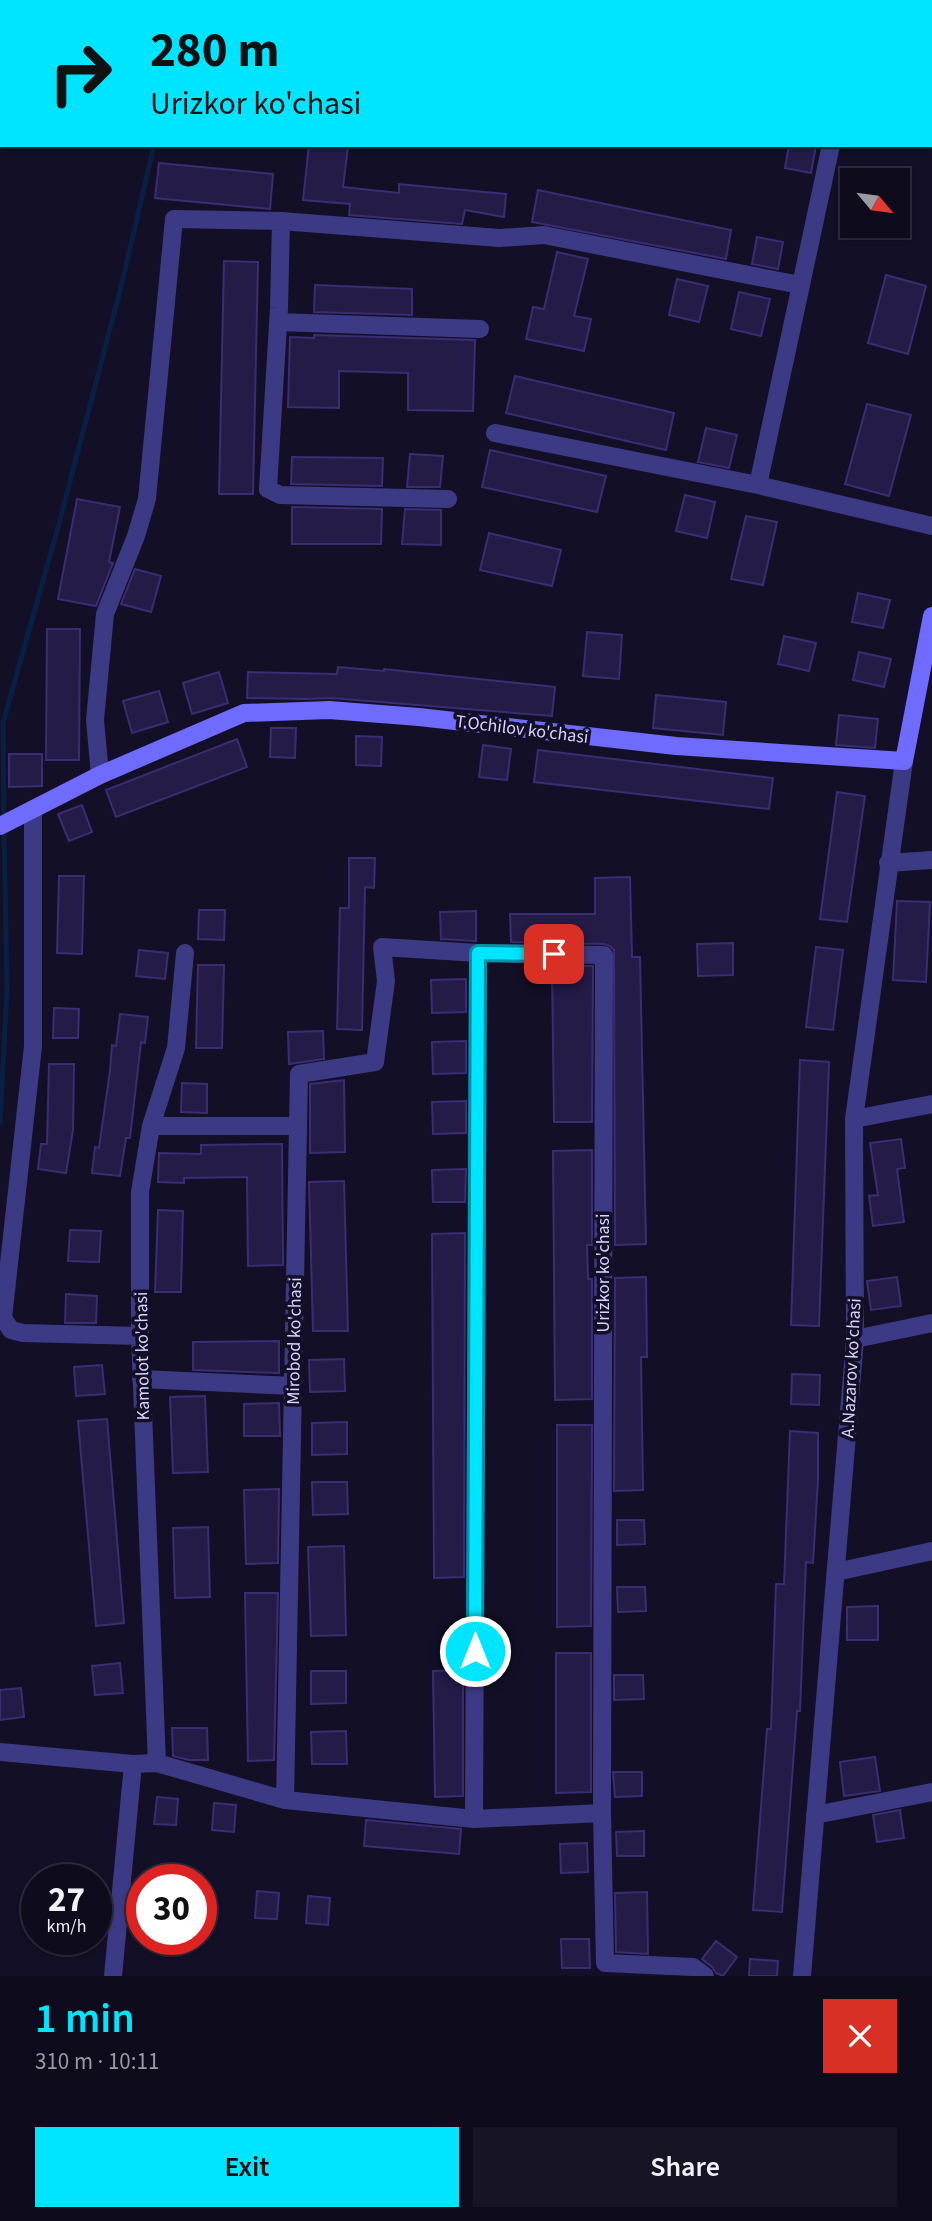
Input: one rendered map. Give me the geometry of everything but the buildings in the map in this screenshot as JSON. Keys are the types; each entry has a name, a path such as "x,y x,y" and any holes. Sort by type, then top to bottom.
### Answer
{"main road":[{"path":"904,761 932,615"},
{"name":"T.Ochilov ko'chasi","path":"7,822 100,775 244,713 329,710 432,718 676,746 904,761"}],"street":[{"path":"758,485 831,147"},
{"path":"100,775 95,720 105,614 136,536 147,499 174,219 281,221 499,238 544,235 800,285"},
{"path":"281,221 268,489 279,495 448,499"},
{"path":"278,322 480,329"},
{"path":"495,433 758,485 932,526"},
{"name":"A.Nazarov ko'chasi","path":"802,1976 855,1339 854,1119 904,761"},
{"path":"33,809 33,1046 3,1318 11,1330 23,1334 140,1336"},
{"path":"888,863 932,860"},
{"name":"Urizkor ko'chasi","path":"382,947 478,953 604,955 602,1813"},
{"name":"Mirobod ko'chasi","path":"285,1800 299,1074 375,1062 386,981 382,947"},
{"name":"Kamolot ko'chasi","path":"157,1763 141,1379 140,1192 151,1126 176,1048 186,953"},
{"path":"474,1819 478,953"},
{"path":"854,1119 932,1104"},
{"path":"151,1126 298,1126"},
{"path":"855,1339 932,1323"},
{"path":"141,1379 293,1387"},
{"path":"835,1572 932,1551"},
{"path":"0,1752 133,1764 157,1763 285,1800 474,1819 602,1813 605,1963 693,1967 705,1976"},
{"path":"114,1976 133,1764"},
{"path":"814,1815 932,1792"}],"waterway":[{"path":"4,819 3,723 121,287 154,147"},
{"path":"0,1123 7,989 4,829"}],"route":[{"path":"475,1651 478,953 554,954"}]}
